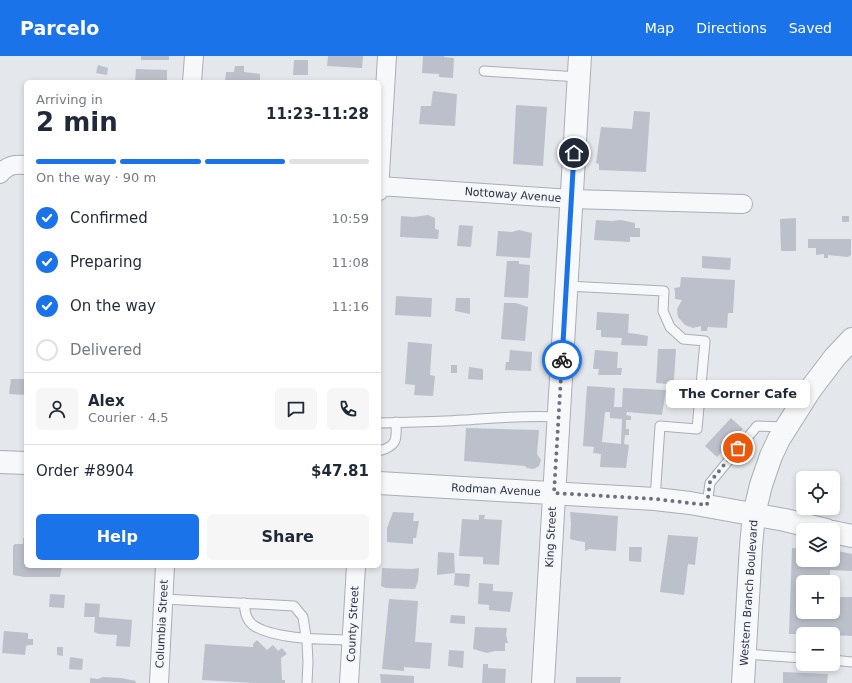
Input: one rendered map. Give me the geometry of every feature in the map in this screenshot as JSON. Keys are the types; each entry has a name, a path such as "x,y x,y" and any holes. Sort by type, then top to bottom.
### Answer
{"street":[{"path":"192,80 194,56"},
{"path":"381,154 387,56"},
{"name":"King Street","path":"543,683 579,66"},
{"path":"0,174 9,166 16,164 24,165"},
{"name":"Nottoway Avenue","path":"381,186 572,199 743,204"},
{"name":"Western Branch Boulevard","path":"743,683 751,546 754,514 761,485 779,439 810,390 835,357 852,338"},
{"path":"0,462 24,463"},
{"name":"Rodman Avenue","path":"381,483 655,499 707,505 797,523"},
{"path":"840,533 852,536"},
{"name":"Columbia Street","path":"160,683 165,568"},
{"name":"County Street","path":"349,683 356,568"}],"lane":[{"path":"484,71 579,66"},
{"path":"566,286 664,291 663,311 670,327 683,339 705,341 697,428 660,426 655,499"},
{"path":"381,423 504,417 558,417"},
{"path":"381,450 390,447 395,441 397,432 396,422"},
{"path":"707,505 710,482 758,426 787,427"},
{"path":"164,599 294,606 303,617 308,662 307,683"},
{"path":"244,603 246,614 252,625 264,631 279,635 306,638 352,640"},
{"path":"744,654 796,658"},
{"path":"840,661 852,662"}],"building":[{"path":"141,56 169,56 169,60 141,60"},
{"path":"328,56 363,56 362,68 327,66"},
{"path":"423,56 444,56 454,58 453,78 439,77 439,74 422,73"},
{"path":"294,60 308,60 308,75 293,75"},
{"path":"98,65 108,68 107,75 96,73"},
{"path":"235,66 244,66 244,72 260,74 260,80 225,80 226,72 234,72"},
{"path":"136,69 167,70 167,80 135,80"},
{"path":"433,91 457,94 455,126 419,124 421,106 431,106"},
{"path":"516,105 547,107 543,166 513,164"},
{"path":"634,111 650,112 646,172 599,170 599,164 596,163 601,127 632,129"},
{"path":"428,215 435,218 435,229 439,230 438,239 400,237 401,216 414,217"},
{"path":"842,216 849,216 849,222 842,222"},
{"path":"796,218 796,251 781,251 780,219"},
{"path":"596,220 621,220 635,223 635,228 640,228 640,237 630,237 630,242 594,240"},
{"path":"459,225 473,226 471,247 457,246"},
{"path":"519,230 532,233 530,258 496,256 498,231 512,232"},
{"path":"808,239 851,239 851,255 848,257 828,255 828,258 824,258 824,254 816,255 816,248 808,248"},
{"path":"702,256 731,258 730,270 702,268"},
{"path":"507,261 519,261 519,264 530,265 528,298 504,297"},
{"path":"681,277 735,280 733,313 728,313 727,328 708,327 707,331 701,331 701,326 693,328 685,325 678,317 677,309 682,300 675,299 674,288 680,287"},
{"path":"396,296 432,298 431,317 395,315"},
{"path":"456,298 470,298 470,314 455,311"},
{"path":"504,303 516,303 528,307 525,341 501,339"},
{"path":"597,312 629,314 628,333 648,336 647,346 621,345 622,338 601,337 601,330 596,330"},
{"path":"408,342 432,344 430,375 435,376 433,396 414,395 415,385 405,384"},
{"path":"658,349 676,349 674,380 678,380 677,384 673,383 672,390 666,390 667,384 656,383"},
{"path":"510,350 532,352 531,371 505,370 506,362 509,362"},
{"path":"595,350 618,352 617,368 622,368 621,375 598,375 599,369 593,369"},
{"path":"451,365 457,365 457,373 451,373"},
{"path":"469,367 483,369 483,380 468,379"},
{"path":"11,379 24,379 24,395 9,394"},
{"path":"587,386 615,388 614,407 622,407 623,388 666,390 662,415 627,412 626,415 631,416 631,420 626,420 626,429 629,429 629,435 625,435 624,444 629,445 626,468 600,467 601,454 593,453 594,447 583,446","holes":["605,412 610,412 610,418 622,419 621,444 602,442"]},
{"path":"731,418 743,429 717,457 705,446"},
{"path":"466,428 539,430 537,454 541,460 539,466 534,469 527,468 525,466 464,461"},
{"path":"393,512 414,513 413,521 419,521 416,538 413,538 413,544 387,542 387,528"},
{"path":"570,512 618,516 616,551 589,549 585,551 585,542 570,539"},
{"path":"479,515 485,515 484,519 502,520 499,565 483,564 483,557 459,556 462,519 479,520"},
{"path":"668,535 698,537 695,565 688,564 684,595 660,592"},
{"path":"24,538 24,568 62,568 60,577 24,577 13,575 13,546 15,544 23,544"},
{"path":"629,547 642,547 641,562 629,561"},
{"path":"792,548 796,548 796,567 840,567 840,551 852,554 852,571 830,570 830,575 796,575 796,619 840,619 840,597 852,597 852,636 840,635 840,627 796,627 796,634 789,634"},
{"path":"438,552 454,553 455,573 437,575"},
{"path":"382,568 419,568 418,581 415,589 386,588 381,586"},
{"path":"455,573 470,574 469,587 454,585"},
{"path":"479,583 493,584 493,591 513,592 510,612 489,610 489,605 478,604"},
{"path":"50,594 65,595 64,608 49,607"},
{"path":"389,599 418,601 415,642 432,643 430,669 404,667 404,671 382,669"},
{"path":"85,603 100,604 99,617 132,620 130,647 116,646 117,635 99,634 94,632 95,617 84,617"},
{"path":"451,615 465,616 465,624 450,623"},
{"path":"475,627 507,628 506,635 508,643 505,643 505,651 487,653 473,649"},
{"path":"4,631 28,633 28,639 33,639 33,645 26,646 25,655 2,653"},
{"path":"257,640 267,650 273,645 278,651 282,648 287,654 281,658 282,680 285,680 285,683 202,680 205,644 253,647 253,644"},
{"path":"57,647 63,647 63,656 57,655"},
{"path":"449,650 464,651 463,668 448,666"},
{"path":"70,657 83,659 82,670 69,669"},
{"path":"483,664 488,664 488,668 506,669 505,683 482,683"},
{"path":"783,672 828,674 827,683 783,683"},
{"path":"380,674 414,676 414,683 381,683"},
{"path":"103,677 136,681 135,683 90,683 90,678 98,679"},
{"path":"576,677 621,677 620,683 576,683"}],"way so far":[{"path":"562,360 554,493 655,499 707,505 710,482 738,448"}],"place":[{"name":"The Corner Cafe","path":"738,448"}],"route":[{"path":"562,360 574,153"}]}
